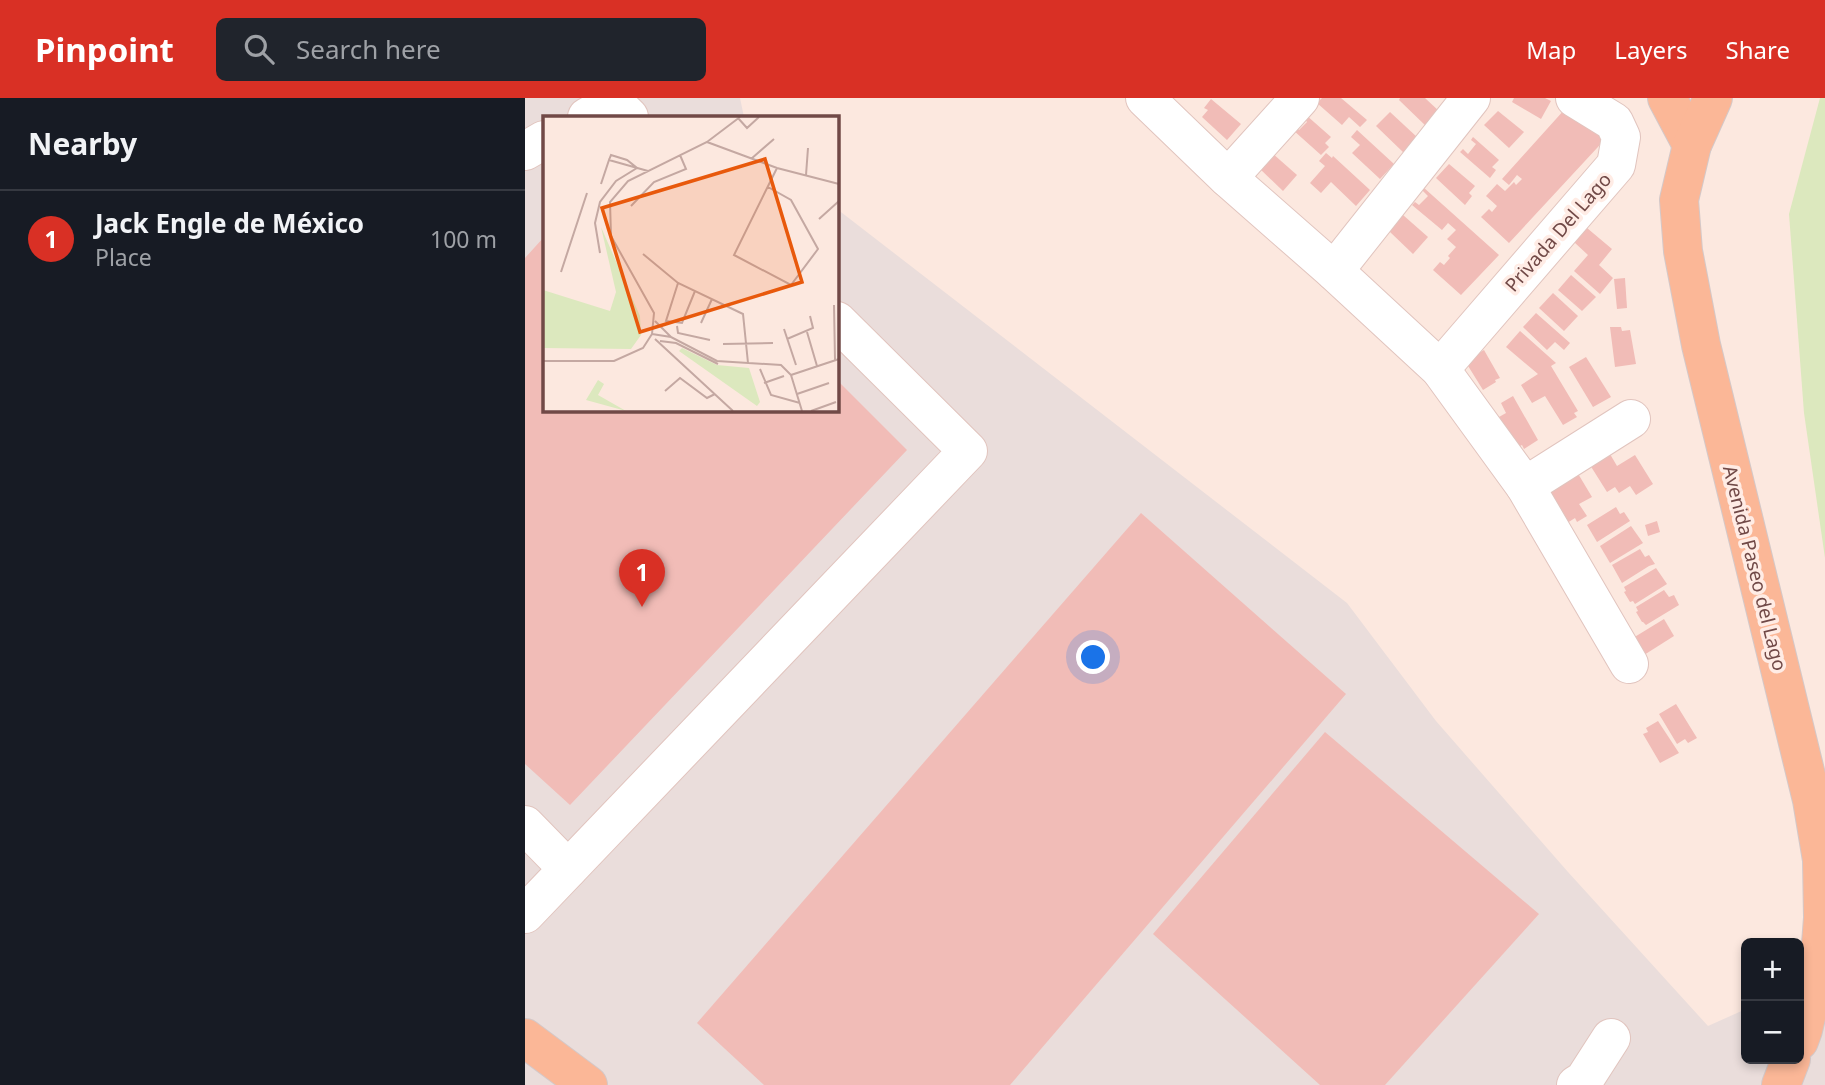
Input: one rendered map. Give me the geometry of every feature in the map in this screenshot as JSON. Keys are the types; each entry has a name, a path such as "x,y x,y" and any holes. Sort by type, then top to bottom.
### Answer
{"main road":[{"name":"Avenida Paseo del Lago","path":"1713,98 1692,145 1679,200 1683,251 1701,345 1812,800 1822,859 1823,918 1820,957 1804,1026"},
{"path":"1669,100 1692,145"},
{"path":"525,1038 587,1085"},
{"path":"1781,1085 1789,1064"}],"street":[{"path":"1145,98 1228,178 1440,369 1525,486 1629,664"},
{"path":"1228,178 1300,98"},
{"path":"1334,271 1471,98"},
{"name":"Privada Del Lago","path":"1440,369 1616,165 1621,137 1615,122 1575,98"},
{"path":"589,116 614,103 628,116"},
{"path":"525,151 543,141"},
{"path":"525,914 968,451 838,322"},
{"path":"1525,486 1631,419"},
{"path":"525,825 568,869"},
{"path":"1576,1085 1584,1080 1611,1038"}],"shaded area":[{"path":"525,98 740,98 744,116 543,116 543,411 838,411 838,210 1347,603 1436,721 1708,1026 1741,1011 1741,1064 1804,1064 1804,1042 1825,972 1825,1085 525,1085"}],"green space":[{"path":"1820,98 1825,98 1825,558 1804,413 1789,214"}],"building":[{"path":"1322,98 1341,98 1367,120 1360,127 1349,117 1342,125 1317,103"},
{"path":"1400,98 1425,98 1441,113 1428,128"},
{"path":"1514,98 1545,98 1551,101 1541,119 1512,102"},
{"path":"1211,99 1241,124 1227,140 1202,117 1208,110 1204,108"},
{"path":"1565,109 1610,134 1509,243 1481,217 1489,209 1492,212 1497,206 1486,196 1497,184 1505,191 1514,182 1516,185 1522,179 1517,175 1509,185 1502,179"},
{"path":"1498,111 1524,132 1509,148 1484,125"},
{"path":"1390,112 1418,138 1404,153 1376,126"},
{"path":"1306,115 1331,137 1325,143 1329,147 1321,155 1293,130 1295,127 1299,130 1307,122 1304,118"},
{"path":"1357,130 1394,164 1380,179 1352,153 1360,145 1351,137"},
{"path":"1473,137 1499,160 1492,167 1496,170 1490,178 1460,152 1463,149 1468,154 1476,144 1471,140"},
{"path":"1272,153 1297,175 1283,191 1259,168"},
{"path":"1326,153 1332,158 1333,156 1370,190 1356,206 1331,182 1321,193 1310,183 1325,166 1319,161"},
{"path":"1449,164 1475,186 1465,205 1436,178"},
{"path":"1423,187 1499,255 1461,295 1433,270 1440,262 1444,265 1450,258 1448,256 1456,247 1447,239 1456,230 1448,223 1442,230 1412,205 1415,202 1419,205 1428,196 1421,189"},
{"path":"1403,215 1428,237 1413,254 1389,231"},
{"path":"1587,228 1612,249 1599,265 1613,278 1600,294 1574,271 1588,255 1574,242"},
{"path":"543,238 543,411 838,411 838,381 907,450 570,805 525,764 525,258"},
{"path":"1571,275 1596,297 1582,311 1558,290"},
{"path":"1625,278 1627,308 1617,309 1614,279"},
{"path":"1553,293 1578,316 1564,331 1539,308"},
{"path":"1536,313 1570,343 1564,350 1555,342 1547,350 1523,327"},
{"path":"1610,327 1621,327 1622,331 1630,330 1636,364 1615,367"},
{"path":"1520,331 1556,363 1551,366 1578,411 1574,413 1577,417 1563,425 1545,396 1532,403 1521,385 1538,374 1506,347"},
{"path":"1484,350 1500,378 1483,390 1465,361"},
{"path":"1586,357 1611,397 1593,407 1569,367"},
{"path":"1513,396 1538,440 1524,449 1522,445 1518,447 1499,417 1506,413 1501,403"},
{"path":"1607,449 1617,466 1635,455 1653,484 1636,495 1630,486 1619,493 1615,487 1607,492 1590,465"},
{"path":"1574,467 1592,497 1579,504 1587,516 1577,522 1575,518 1564,525 1542,488"},
{"path":"1616,507 1620,514 1624,512 1630,521 1597,542 1587,525"},
{"path":"1141,513 1346,694 1010,1085 764,1085 697,1023"},
{"path":"1657,521 1660,532 1648,536 1645,525"},
{"path":"1631,526 1643,543 1610,563 1600,546"},
{"path":"1640,549 1645,557 1649,555 1655,564 1622,583 1612,565"},
{"path":"1656,568 1667,584 1635,604 1630,602 1624,587"},
{"path":"1664,590 1669,597 1674,595 1679,605 1646,625 1636,612 1636,607"},
{"path":"1664,619 1674,636 1644,655 1633,638"},
{"path":"1676,704 1697,738 1688,743 1685,739 1677,744 1659,714"},
{"path":"1658,721 1679,753 1660,763 1643,734 1648,732 1646,728"},
{"path":"1325,732 1539,914 1385,1085 1320,1085 1153,934"}],"place":[{"name":"Jack Engle de México","path":"642,607"}]}
